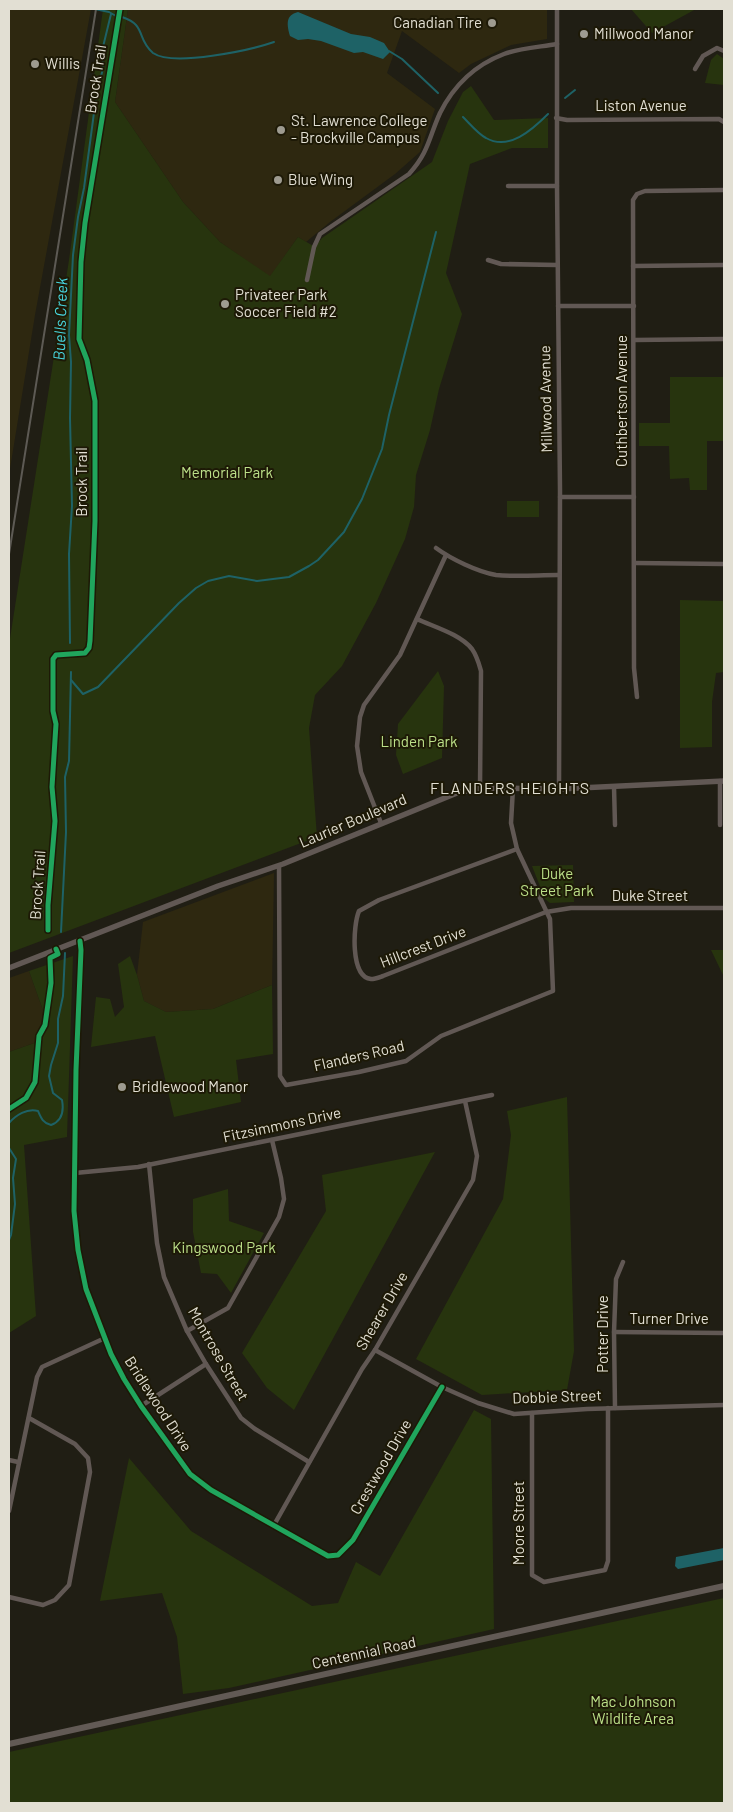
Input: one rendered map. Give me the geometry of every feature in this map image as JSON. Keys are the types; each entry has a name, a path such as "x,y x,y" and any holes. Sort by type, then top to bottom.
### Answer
{"main road":[{"name":"Centennial Road","path":"9,1744 724,1586"}],"street":[{"name":"Millwood Avenue","path":"557,9 556,186 560,497 558,574 559,789"},
{"path":"307,280 314,247 320,234 409,174 419,163 427,149 440,114 449,97 470,72 504,54 557,44"},
{"path":"695,69 703,56 717,48 724,51"},
{"name":"Liston Avenue","path":"556,118 567,120 719,118 724,120"},
{"path":"508,186 556,186"},
{"name":"Cuthbertson Avenue","path":"637,697 634,668 633,200 637,194 645,190 724,190"},
{"path":"488,260 501,264 557,265"},
{"path":"633,266 724,265"},
{"path":"558,306 634,306"},
{"path":"634,340 724,339"},
{"path":"560,497 634,497"},
{"path":"436,548 446,555 495,575 558,574"},
{"path":"381,823 361,772 357,746 358,730 364,705 400,655 446,555"},
{"path":"635,563 724,564"},
{"path":"417,619 461,640 472,649 478,660 481,672 480,788"},
{"path":"720,825 722,781"},
{"name":"Laurier Boulevard","path":"9,968 218,886 279,866 457,793 480,788 559,789 722,781"},
{"path":"614,787 615,826"},
{"name":"Flanders Road","path":"279,866 280,1076 286,1085 359,1072 406,1061 441,1036 553,991 550,919 517,849 511,823 513,788"},
{"name":"Hillcrest Drive","path":"517,849 379,900 358,911 355,921 356,959 359,969 365,976 372,979 546,912"},
{"name":"Duke Street","path":"546,912 571,908 724,908"},
{"name":"Bridlewood Drive","path":"80,941 74,1211 78,1250 86,1289 105,1338 124,1379 190,1474 212,1490 328,1556 338,1555"},
{"name":"Fitzsimmons Drive","path":"76,1173 149,1164 492,1095"},
{"name":"Shearer Drive","path":"274,1525 362,1369 375,1350 473,1180 477,1156 465,1101"},
{"path":"187,1331 228,1308 279,1217 284,1199 272,1140"},
{"name":"Montrose Street","path":"149,1164 157,1243 164,1277 187,1331 241,1418 254,1429 309,1462"},
{"name":"Potter Drive","path":"615,1408 614,1332 616,1279 623,1262"},
{"name":"Turner Drive","path":"614,1332 724,1333"},
{"path":"9,1511 36,1378 42,1366 105,1338"},
{"name":"Dobbie Street","path":"375,1350 442,1387 478,1403 514,1414 608,1408 724,1405"},
{"path":"141,1406 206,1364"},
{"name":"Crestwood Drive","path":"338,1555 353,1540 442,1387"},
{"name":"Moore Street","path":"532,1413 532,1575 544,1582 605,1570 608,1560 608,1408"},
{"path":"9,1598 43,1605 55,1600 69,1585 90,1472 88,1458 75,1444 29,1418"},
{"path":"9,1460 18,1462"}],"shaded area":[{"path":"9,9 91,9 35,315 9,475"},
{"name":"St. Lawrence College - Brockville Campus","path":"128,9 547,9 547,39 511,45 471,64 459,73 402,31 387,73 435,109 420,152 395,174 306,242 298,237 270,277 220,242 183,202 115,102"},
{"path":"274,873 272,985 213,1009 166,1012 144,1001 137,975 143,922"},
{"path":"29,971 45,1016 40,1041 9,1052 9,978"}],"green space":[{"name":"Memorial Park","path":"103,9 128,9 115,102 183,202 220,242 270,276 298,237 315,247 322,238 432,162 448,121 463,92 471,86 494,120 548,118 548,148 512,148 470,164 446,273 462,314 439,389 430,430 416,475 414,507 405,539 376,603 342,666 315,695 309,728 317,837 9,953 9,645 69,260"},
{"path":"631,9 696,9 652,33"},
{"path":"717,54 724,59 724,85 705,83 711,60"},
{"path":"670,377 724,377 724,441 707,441 707,490 690,490 689,478 670,479 669,446 639,446 639,423 670,423"},
{"path":"507,501 539,501 539,517 507,517"},
{"path":"680,600 724,601 724,672 716,673 712,702 712,747 680,748"},
{"name":"Linden Park","path":"438,671 444,686 442,758 403,774 396,755 398,724"},
{"name":"Duke Street Park","path":"573,865 574,902 550,903 545,899 532,866"},
{"path":"711,950 724,950 724,977"},
{"path":"73,956 67,1137 24,1145 36,1316 9,1333 9,1052 40,1041 45,1016 29,971"},
{"path":"130,956 144,1001 166,1012 213,1009 272,985 273,1054 236,1060 241,1102 174,1117 155,1036 91,1047 96,997 110,999 115,1017 124,1007 118,964"},
{"path":"567,1097 574,1351 567,1390 482,1395 416,1359 503,1199 511,1135 507,1111"},
{"path":"435,1152 294,1410 267,1388 242,1353 326,1211 322,1175"},
{"name":"Kingswood Park","path":"228,1189 229,1221 264,1233 231,1293 217,1274 201,1273 193,1232 193,1199"},
{"path":"474,1410 491,1419 494,1629 229,1688 183,1694 177,1637 162,1593 100,1601 129,1458 191,1531 312,1606 338,1603 356,1562 380,1576"},
{"name":"Mac Johnson Wildlife Area","path":"724,1598 724,1803 9,1803 9,1752"}],"water":[{"path":"298,12 351,34 370,37 384,43 390,52 383,59 363,52 354,53 321,41 298,40 290,36 288,21 291,15"},
{"path":"724,1548 724,1560 678,1569 675,1566 676,1557"}],"waterway":[{"name":"Buells Creek","path":"95,9 109,12 116,16"},
{"name":"Buells Creek","path":"70,643 69,554 72,506 71,362 69,335 73,255 97,90 103,69 102,51 111,14"},
{"path":"122,17 135,24 144,43 153,53 163,57 194,58 212,56 274,42"},
{"path":"389,51 402,59 438,93"},
{"path":"565,98 575,90"},
{"path":"463,117 486,138 503,142 520,137 548,114"},
{"path":"71,680 83,694 98,687 179,603 196,588 208,581 229,576 257,581 289,577 318,560 344,532 362,499 382,449 436,232"},
{"name":"Buells Creek","path":"61,932 66,832 65,777 69,761 71,672"},
{"name":"Buells Creek","path":"9,1123 18,1115 30,1110 38,1111 44,1122 51,1125 58,1121 61,1115 63,1108 62,1100 53,1093 49,1076 58,1043 58,1019 63,996 65,953"},
{"name":"Buells Creek","path":"9,1148 16,1159 13,1178 15,1204 9,1240"}],"railway":[{"path":"9,554 96,9"}],"cycle path":[{"name":"Brock Trail","path":"48,930 48,905 55,821 52,787 56,724 53,711 53,659 56,655 85,653 89,648 90,641 95,521 95,401 87,360 79,339 81,262 85,223 120,9"},
{"path":"80,941 74,1211 78,1250 86,1289 111,1354 124,1379 190,1474 211,1490 328,1556 338,1555 353,1540 442,1387"},
{"path":"9,1109 26,1098 35,1082 39,1036 45,1025 51,983 50,958 58,954 56,949"}],"place":[{"name":"Canadian Tire","path":"492,23"},
{"name":"Millwood Manor","path":"584,34"},
{"name":"Willis","path":"35,64"},
{"name":"St. Lawrence College - Brockville Campus","path":"281,130"},
{"name":"Blue Wing","path":"278,180"},
{"name":"Privateer Park Soccer Field #2","path":"225,304"},
{"name":"Bridlewood Manor","path":"122,1087"}],"district":[{"name":"FLANDERS HEIGHTS","path":"510,788"}]}
